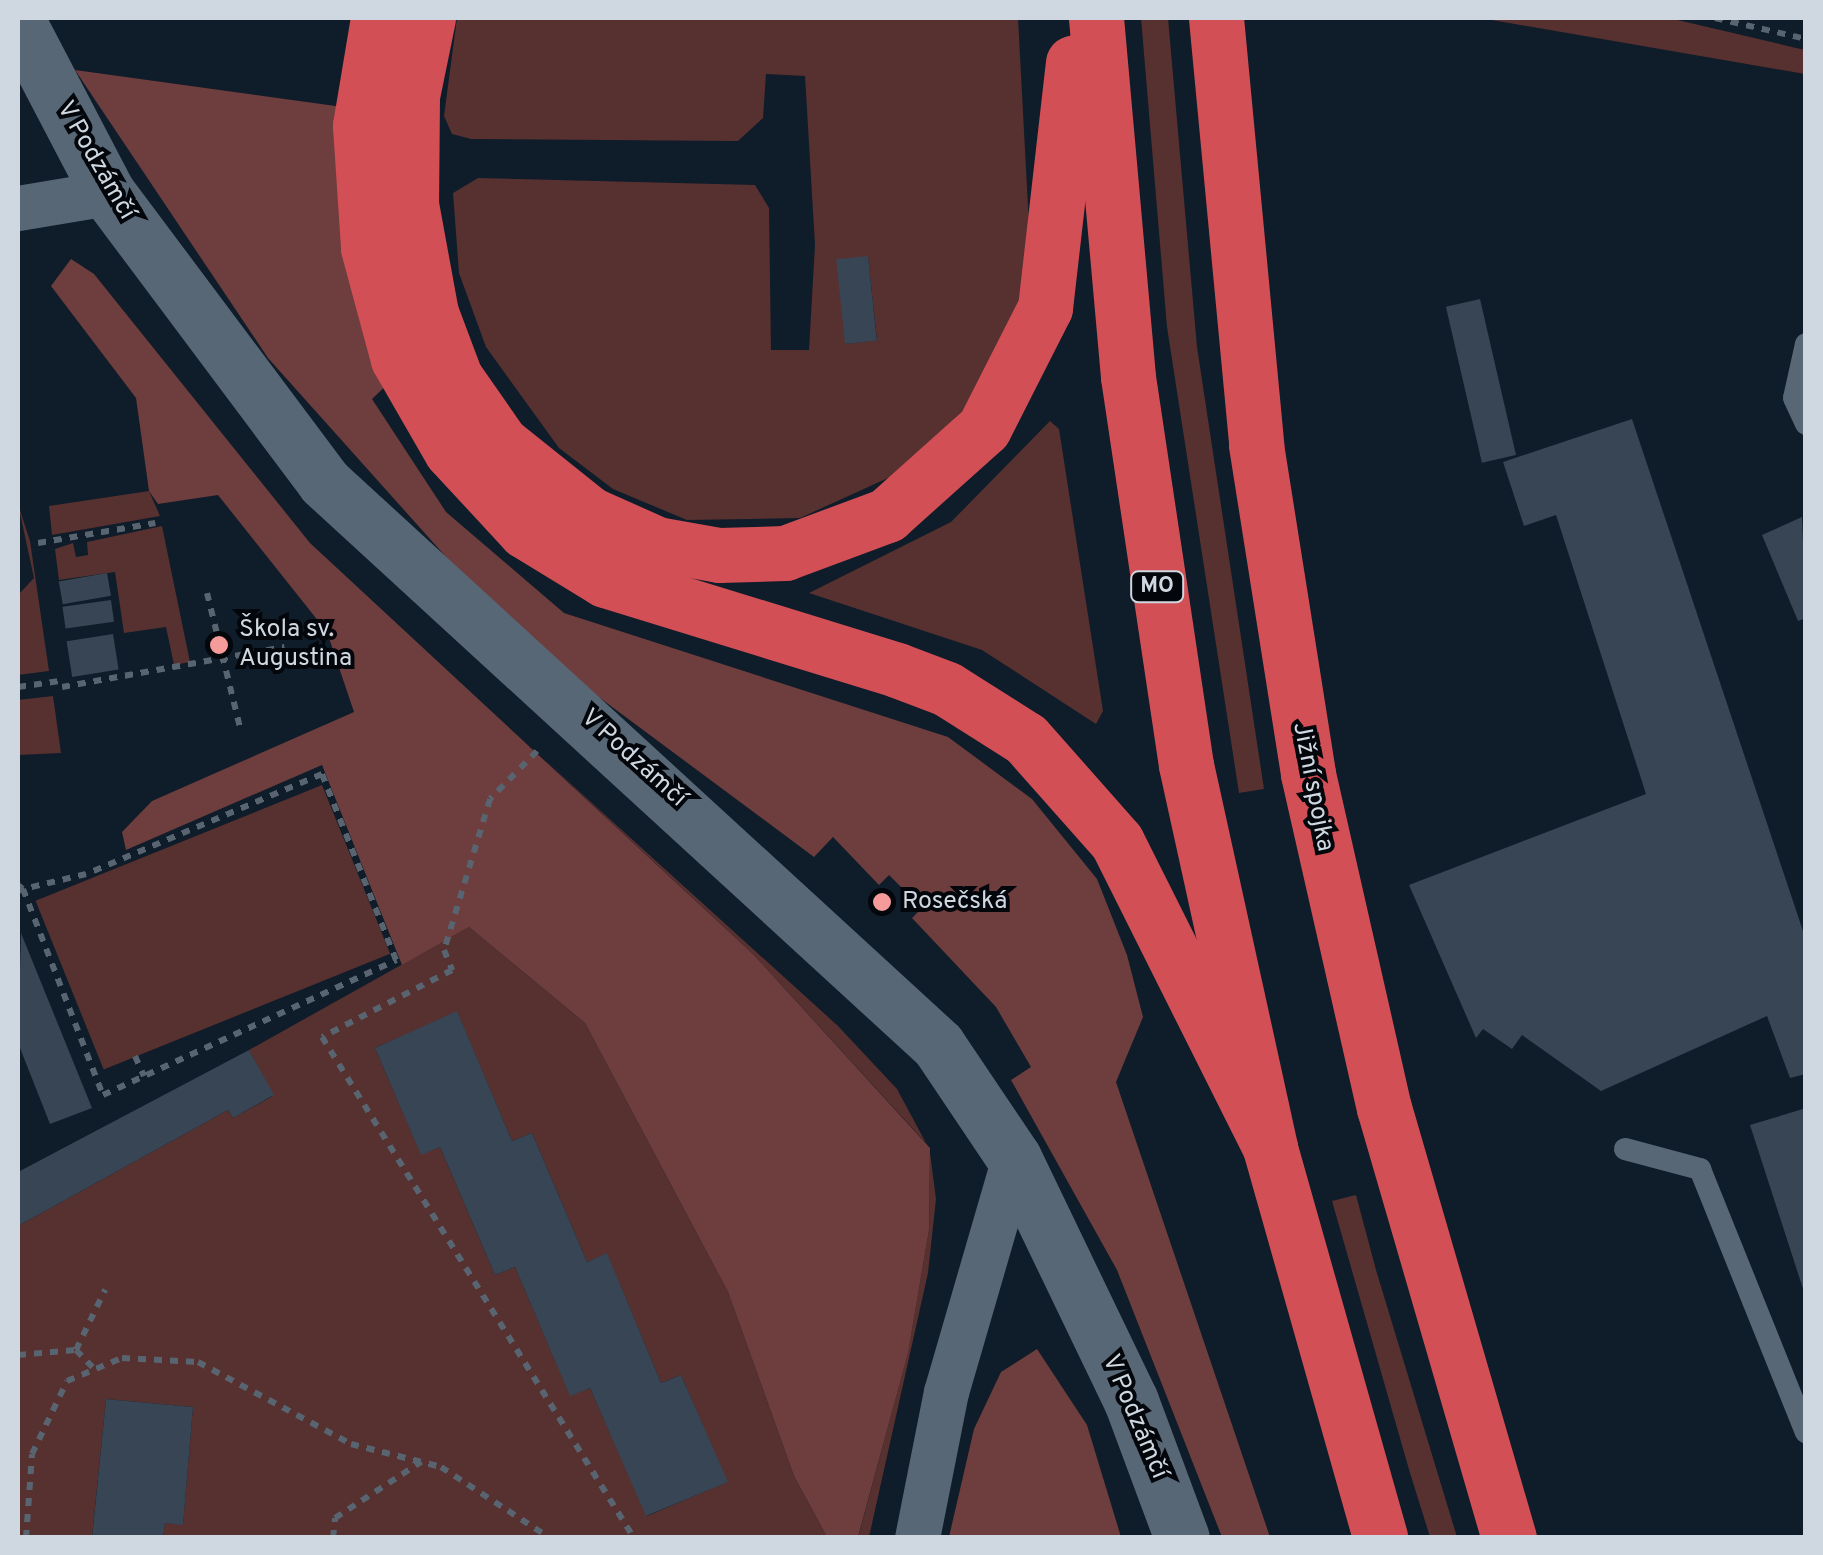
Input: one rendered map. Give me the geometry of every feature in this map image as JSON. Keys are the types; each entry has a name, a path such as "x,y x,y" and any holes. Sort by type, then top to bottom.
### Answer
{"highway":[{"path":"378,18 360,126 368,248 398,358 451,451 525,530 591,573 896,670 962,697 1026,739 1117,842 1270,1148"},
{"path":"428,18 412,96 411,204 431,313 455,377 501,443 590,514 657,544 751,556 822,544 887,515 955,461 1011,386 1045,308 1078,18"},
{"name":"MO","path":"1096,18 1154,572 1270,1148 1380,1538"},
{"name":"Jižní spojka","path":"1216,18 1256,445 1308,774 1394,1145 1509,1538"}],"street":[{"name":"V Podzámčí","path":"18,21 108,192 324,482 938,1045 1014,1158 1131,1401 1182,1538"},
{"path":"18,208 108,192"},
{"path":"917,1538 946,1392 1014,1158"}],"lane":[{"path":"1806,344 1794,398 1806,424"},
{"path":"1625,1149 1700,1169 1806,1433"}],"path":[{"path":"1716,18 1806,39"},
{"path":"38,543 155,523"},
{"path":"207,593 240,728"},
{"path":"18,687 223,662 284,647"},
{"path":"549,739 490,799 444,950 452,970 322,1037 634,1538"},
{"path":"322,774 396,960 144,1076 104,1094 63,981 19,888 86,877 322,774"},
{"path":"135,1056 144,1076"},
{"path":"76,1350 105,1290"},
{"path":"18,1354 76,1350 96,1370"},
{"path":"26,1538 32,1454 66,1382 122,1358 198,1362 351,1444 421,1462 550,1538"},
{"path":"334,1538 335,1518 421,1462"}],"shaded area":[{"path":"457,18 1018,18 1030,244 1022,297 979,395 899,473 800,518 687,520 613,489 559,448 486,347 459,273 453,193 478,178 755,185 769,208 771,350 809,350 815,245 805,76 766,74 763,118 738,141 471,139 452,134 444,116","holes":["868,257 877,340 845,344"]},
{"path":"1141,18 1168,18 1197,347 1264,789 1239,793 1167,327"},
{"path":"1480,18 1669,18 1805,50 1805,74"},
{"path":"75,70 343,107 393,379 372,399 446,512 564,613 948,737 1032,799 1097,879 1127,955 1143,1017 1116,1082 1270,1537 1222,1537 1117,1270 1011,1080 1031,1067 996,1007 912,918 922,908 889,875 879,885 833,837 814,857 592,692 473,587 268,358"},
{"path":"71,259 94,274 310,543 754,955 930,1148 929,1230 908,1353 858,1537 827,1537 794,1476 728,1292 585,1023 469,927 402,965 322,765 126,850 122,832 152,801 354,712 327,632 218,495 158,504 149,491 136,398 51,286"},
{"path":"1050,421 1059,429 1103,711 1096,724 982,650 809,593 951,522"},
{"path":"149,491 160,516 52,535 49,506"},
{"path":"18,504 30,541 49,671 18,675 18,595 34,578"},
{"path":"162,526 190,662 174,665 166,627 124,633 115,572 59,580 55,549 73,543 76,557 88,555 87,542"},
{"path":"53,696 61,753 18,755 18,700"},
{"path":"538,754 838,1026 897,1089 926,1143 754,955"},
{"path":"322,785 390,954 104,1070 36,901"},
{"path":"469,927 585,1023 728,1292 794,1476 827,1537 163,1537 165,1523 183,1524 193,1407 106,1399 92,1537 18,1537 18,1226 228,1110 233,1118 273,1096 249,1050","holes":["457,1012 512,1141 532,1133 587,1262 607,1254 661,1383 681,1375 727,1482 647,1516 590,1388 570,1395 515,1267 495,1275 440,1147 421,1154 375,1048"]},
{"path":"930,1153 936,1199 928,1273 869,1537 858,1538 908,1352 929,1230"},
{"path":"1356,1195 1457,1537 1430,1537 1410,1473 1332,1201"},
{"path":"1037,1349 1087,1425 1121,1537 949,1537 974,1429 1001,1372"}],"building":[{"path":"868,256 877,341 845,344 836,259"},
{"path":"1480,299 1516,455 1482,463 1446,307"},
{"path":"1632,419 1806,940 1806,1074 1790,1078 1767,1016 1601,1091 1522,1035 1512,1049 1483,1029 1476,1038 1409,885 1646,794 1556,515 1524,526 1503,462"},
{"path":"1802,517 1806,618 1798,621 1762,535"},
{"path":"107,573 111,596 63,604 59,582"},
{"path":"111,600 114,622 66,629 62,607"},
{"path":"113,634 119,670 72,677 67,641"},
{"path":"21,933 92,1108 50,1124 18,1043"},
{"path":"457,1011 512,1141 532,1133 587,1262 607,1253 661,1383 681,1375 728,1482 646,1516 590,1388 570,1396 515,1267 495,1275 440,1147 421,1155 375,1048"},
{"path":"249,1050 274,1095 233,1118 228,1110 18,1226 18,1172"},
{"path":"1806,1108 1806,1295 1805,1295 1750,1125"},
{"path":"106,1399 193,1407 183,1525 165,1523 163,1538 92,1538"}],"place":[{"name":"Škola sv. Augustina","path":"219,645"},
{"name":"Rosečská","path":"882,902"}]}
